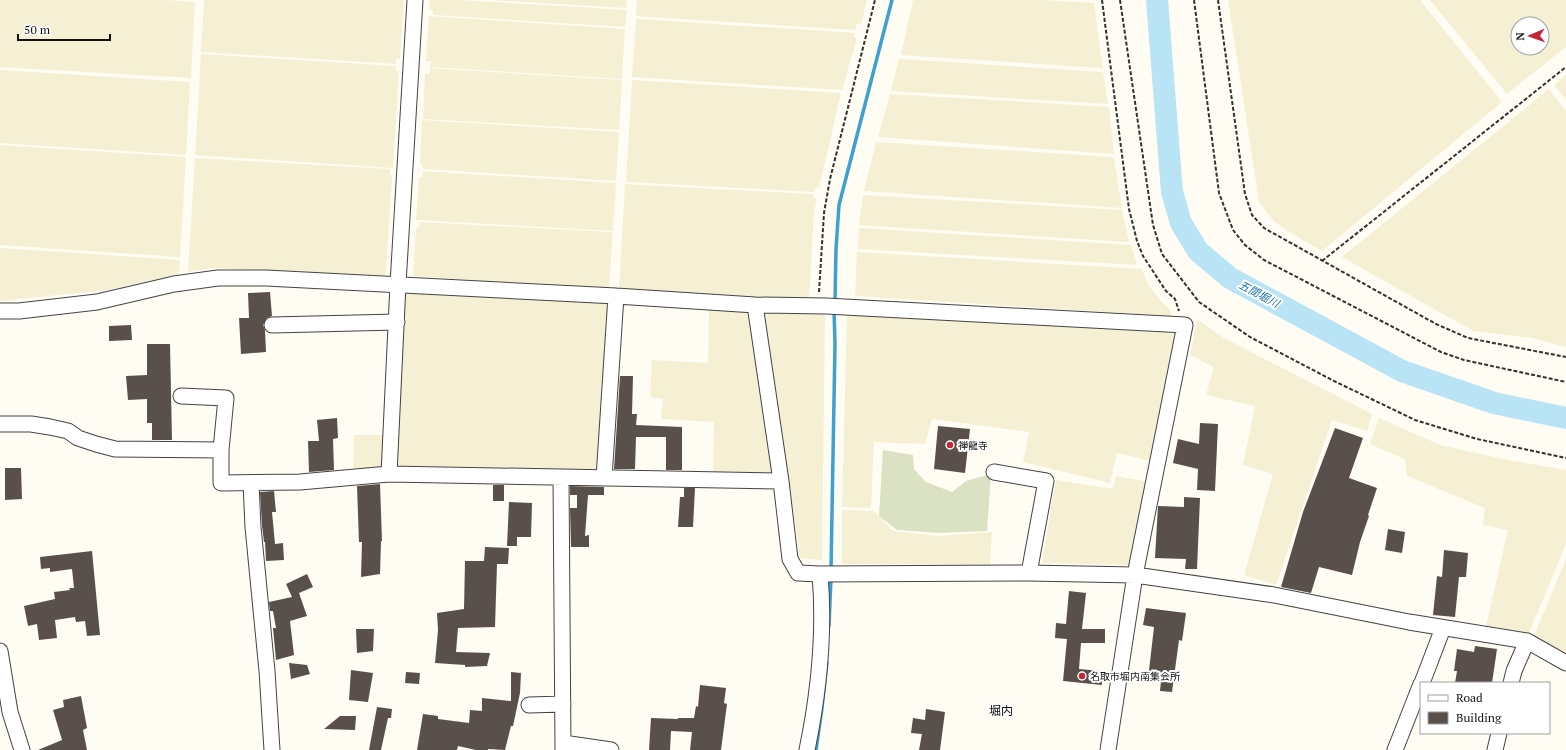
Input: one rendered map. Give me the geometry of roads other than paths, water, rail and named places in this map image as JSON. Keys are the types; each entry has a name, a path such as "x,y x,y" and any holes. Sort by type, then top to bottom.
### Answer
{"street":[{"path":"389,474 398,284 415,0"},
{"path":"0,312 97,302 174,284 218,278 266,278 616,296 755,305 828,306 1185,325 1135,575 1108,750"},
{"path":"604,478 616,296"},
{"path":"755,305 781,481 790,559 798,573 1029,573 1135,575 1274,595 1443,628 1527,642 1566,663"},
{"path":"272,325 397,322"},
{"path":"181,396 226,398 221,450 221,483 300,482 389,474 781,481"},
{"path":"0,424 31,424 50,427 68,431 78,438 115,449 221,450"},
{"path":"994,472 1046,481 1029,573"},
{"path":"561,477 563,747 611,750"},
{"path":"251,483 253,528 267,671 272,750"},
{"path":"807,750 815,711 819,677 822,606 827,574"},
{"path":"1422,682 1443,628"},
{"path":"1511,682 1514,671 1527,642"},
{"path":"0,651 2,671 10,712 22,750"},
{"path":"1395,750 1420,687"},
{"path":"529,705 563,704"},
{"path":"1496,750 1499,734"}],"waterway":[{"path":"835,302 839,205 892,0"},
{"name":"五間堀川","path":"1157,0 1172,192 1181,223 1198,251 1230,278 1402,371 1494,403 1566,418"},
{"path":"831,570 835,344 834,310"},
{"path":"829,626 831,578"},
{"path":"816,750 827,662"}],"place":[{"name":"禅龍寺","path":"950,445"},
{"name":"名取市堀内南集会所","path":"1082,676"}],"district":[{"name":"堀内","path":"1001,710"}]}
